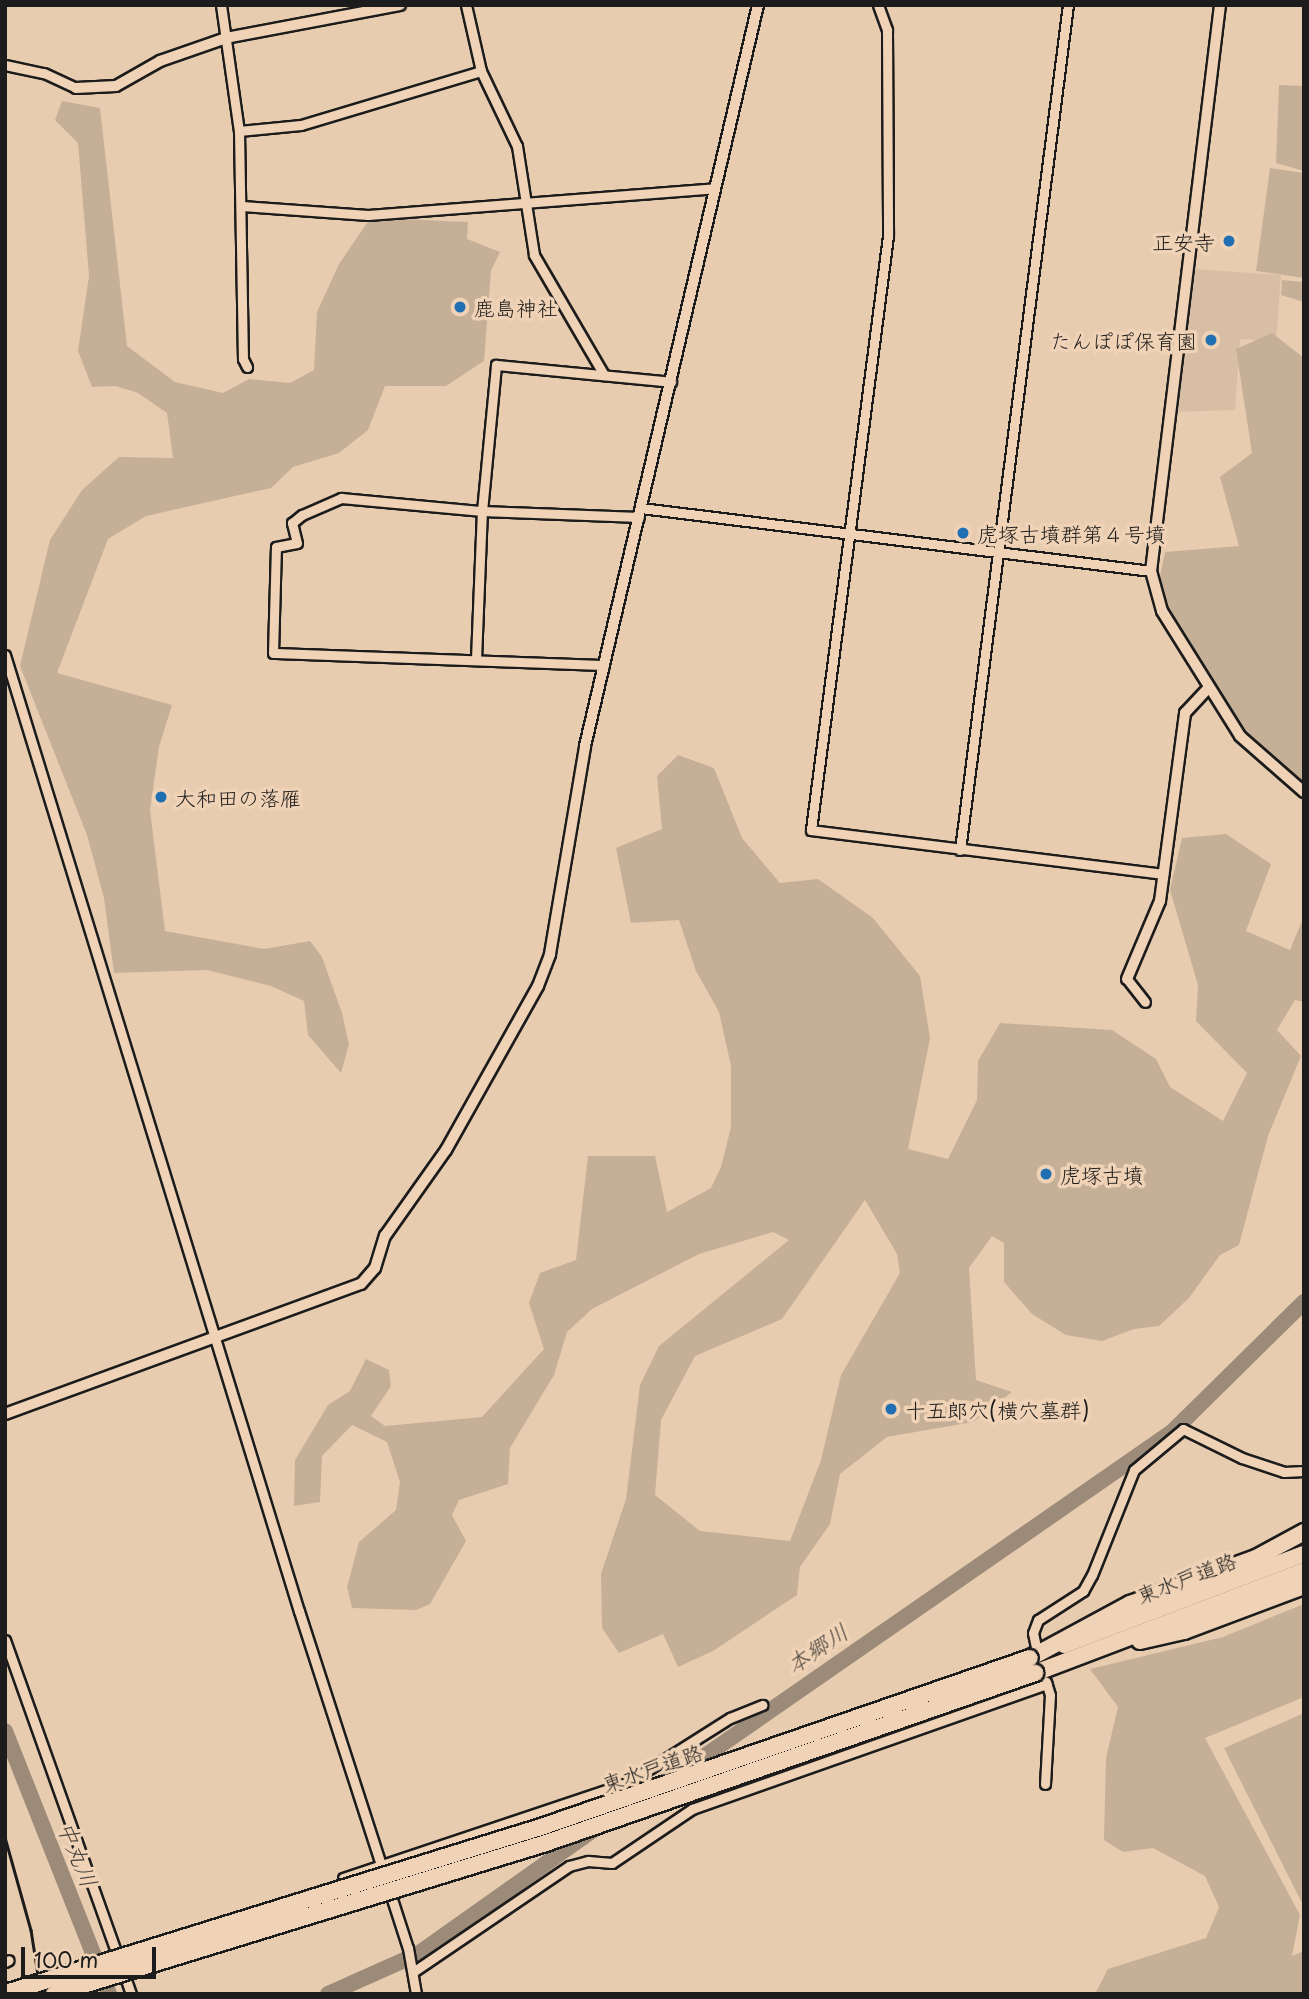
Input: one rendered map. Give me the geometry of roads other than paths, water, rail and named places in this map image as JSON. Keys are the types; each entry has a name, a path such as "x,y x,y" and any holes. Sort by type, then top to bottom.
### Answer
{"highway":[{"path":"1038,1668 1130,1604 1256,1558 1304,1532"},
{"name":"東水戸道路","path":"54,1994 547,1843 1038,1668 1304,1555"},
{"name":"東水戸道路","path":"7,1993 1096,1650 1304,1571"},
{"path":"1096,1650 1184,1632 1304,1586"}],"street":[{"path":"220,5 239,131 243,359 247,367"},
{"path":"5,65 44,73 76,88 116,86 160,61 226,38 400,5"},
{"path":"466,5 481,71 513,135 528,201 534,255 604,375"},
{"path":"5,1414 352,1290 368,1278 385,1236 461,1125 550,954 585,746 758,5"},
{"path":"878,5 887,30 888,225 811,830 1163,874"},
{"path":"960,850 1068,5"},
{"path":"1220,5 1151,571 1161,611 1208,688 1255,753 1304,792"},
{"path":"239,131 301,125 481,71"},
{"path":"242,206 368,215 715,188"},
{"path":"476,659 482,511 496,365 671,382"},
{"path":"604,665 273,653 276,547 297,543 292,523 302,515 341,498 482,511 640,512 849,533 1151,571"},
{"path":"5,655 379,1866 410,1957 416,1994"},
{"path":"1145,1002 1127,979 1160,901 1185,713 1208,688"},
{"path":"1045,1784 1051,1695 1038,1668 1033,1633 1038,1620 1083,1591 1092,1575 1133,1470 1183,1429 1242,1458 1284,1472 1304,1471"},
{"path":"5,1640 131,1994"},
{"path":"413,1972 569,1866 588,1861 612,1863 692,1809 1038,1668"},
{"path":"343,1878 627,1783 723,1722 762,1705"}],"waterway":[{"name":"本郷川","path":"673,1778 1172,1432 1304,1302"},
{"name":"中丸川","path":"5,1731 109,1994"},
{"name":"本郷川","path":"328,1994 418,1954 596,1828"}],"railway":[{"path":"5,1837 31,1930 41,1994"}],"place":[{"name":"正安寺","path":"1229,241"},
{"name":"鹿島神社","path":"460,307"},
{"name":"たんぽぽ保育園","path":"1211,340"},
{"name":"虎塚古墳群第４号墳","path":"963,533"},
{"name":"大和田の落雁","path":"161,797"},
{"name":"虎塚古墳","path":"1046,1174"},
{"name":"十五郎穴(横穴墓群)","path":"891,1409"}]}
